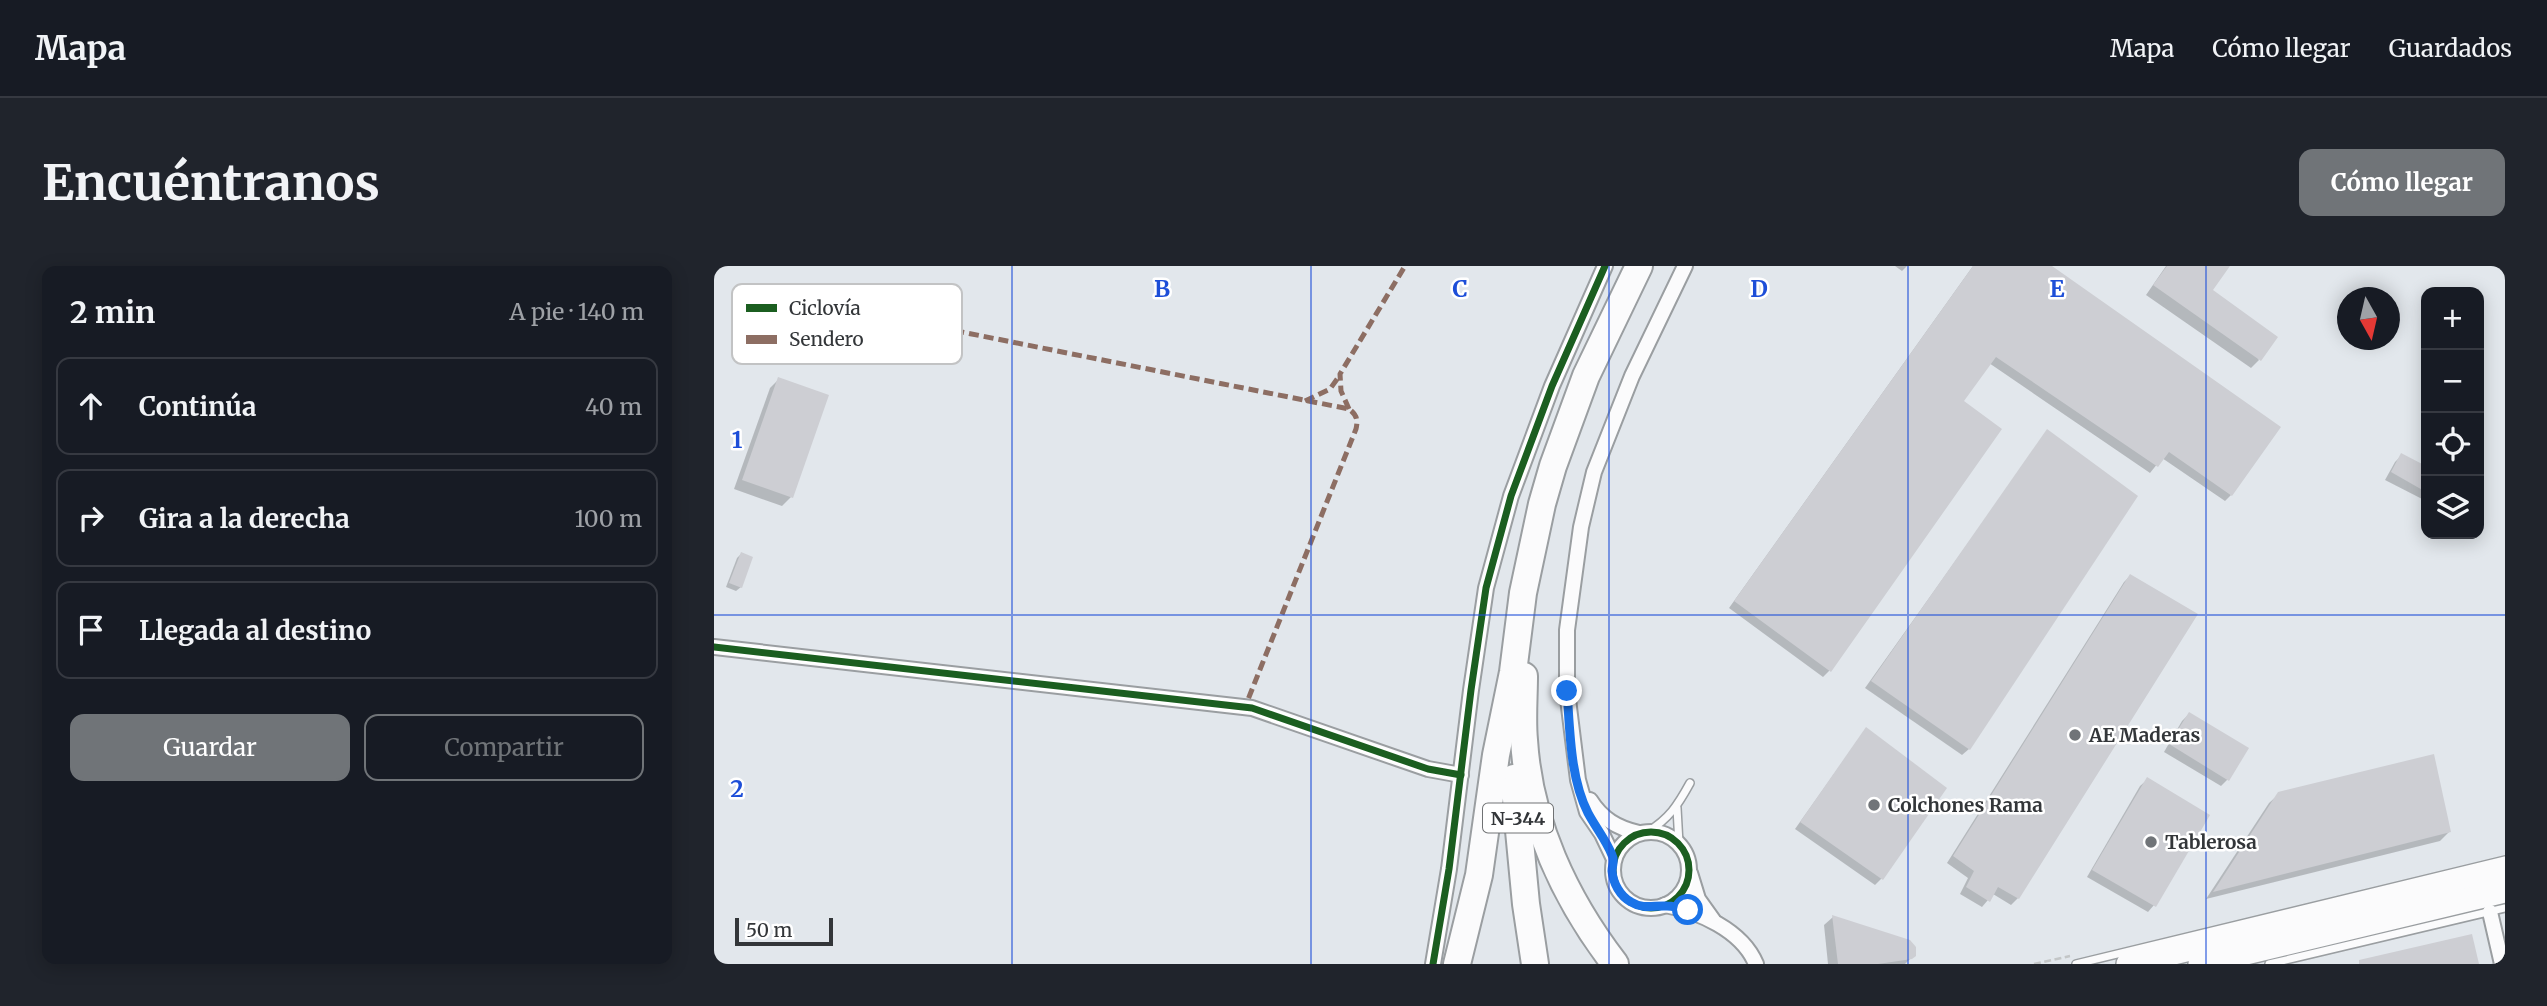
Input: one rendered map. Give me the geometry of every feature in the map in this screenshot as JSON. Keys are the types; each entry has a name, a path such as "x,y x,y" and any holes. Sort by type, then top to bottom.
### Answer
{"highway":[{"name":"N-344","path":"1535,964 1513,772 1513,672 1523,593 1542,504 1569,420 1586,376 1639,266"},
{"path":"1523,593 1526,619 1524,740 1536,817 1549,854 1596,937 1615,964"},
{"path":"1457,964 1479,875 1496,755 1513,672"}],"main road":[{"path":"2128,964 2505,873"},
{"path":"2200,964 2505,891"}],"street":[{"path":"1433,964 1449,869 1486,588 1511,496 1552,386 1605,266"},
{"path":"1614,859 1587,812 1578,780 1570,722 1567,630 1581,527 1594,472 1616,413 1685,266"},
{"path":"714,648 1252,708 1428,769 1461,775"},
{"path":"1578,780 1597,811 1612,824 1643,833"},
{"path":"1689,871 1682,892 1665,905 1653,908 1641,907 1621,894 1612,871 1619,848 1628,839 1643,833 1659,832 1670,837 1679,844 1688,861 1698,899 1716,924"},
{"path":"1665,905 1688,910 1716,924 1737,940 1756,964"},
{"path":"2490,912 2502,964"}],"lane":[{"path":"1643,833 1664,822 1677,808 1690,783"},
{"path":"1677,808 1679,844"},
{"path":"2076,964 2505,860"},
{"path":"2269,964 2505,908"}],"building":[{"path":"1973,266 2052,266 2281,427 2232,496 2169,452 2158,467 1996,357 1964,401 2002,429 1831,672 1734,601"},
{"path":"2167,266 2230,266 2213,290 2278,337 2261,361 2153,285"},
{"path":"778,377 829,395 793,498 742,480"},
{"path":"2047,429 2138,496 1970,750 1871,681"},
{"path":"2401,453 2421,463 2421,489 2391,472"},
{"path":"741,552 753,557 742,588 729,583"},
{"name":"AE Maderas","path":"2130,574 2198,614 2019,899 1998,887 1990,902 1966,887 1974,871 1953,856"},
{"name":"Tablerosa","path":"2189,712 2249,748 2229,781 2169,744"},
{"name":"Colchones Rama","path":"1866,727 1947,788 1883,880 1800,822"},
{"path":"2434,754 2451,832 2213,892 2278,792"},
{"name":"Tablerosa","path":"2147,777 2210,815 2156,907 2092,870"},
{"path":"1832,915 1910,940 1916,947 1916,956 1912,959 1878,964 1838,964"},
{"path":"2472,934 2479,964 2359,964 2359,960"}],"marked path":[{"path":"1349,409 1341,391 1340,374 1405,266"},
{"path":"962,332 1352,411 1356,418 1356,429 1245,707"},
{"path":"1305,401 1330,389 1340,375"}],"cycle path":[{"path":"1433,964 1449,869 1486,588 1511,496 1552,386 1605,266"},
{"path":"714,647 1252,708 1428,769 1461,775"},
{"path":"1651,832 1666,835 1678,843 1686,855 1689,870 1686,885 1678,897 1666,905 1651,908 1636,905 1624,897 1616,885 1613,870 1616,855 1624,843 1636,835 1651,832"}],"place":[{"name":"AE Maderas","path":"2075,735"},
{"name":"Colchones Rama","path":"1874,805"},
{"name":"Tablerosa","path":"2151,842"}],"route":[{"path":"1567,691 1578,780 1587,812 1614,859 1612,871 1621,894 1641,907 1665,905 1688,910"}]}
